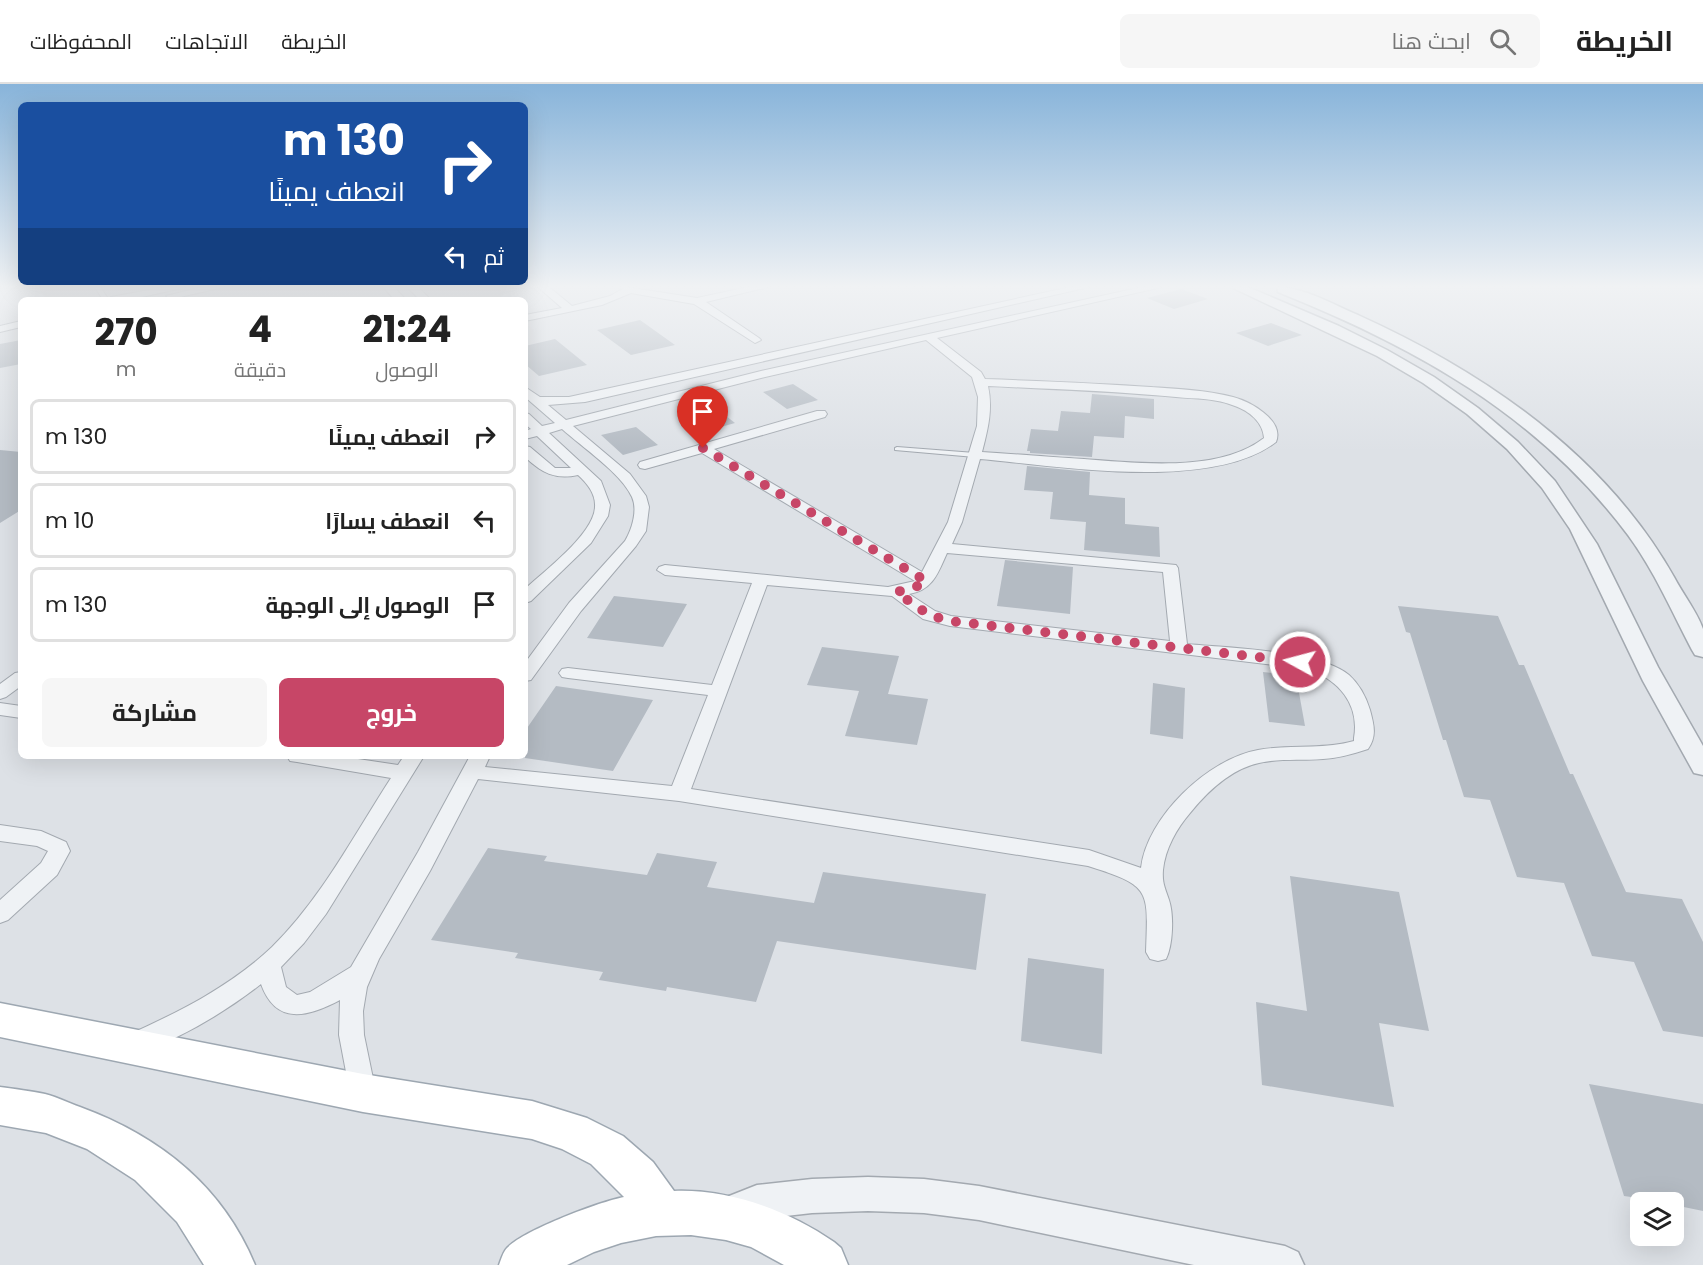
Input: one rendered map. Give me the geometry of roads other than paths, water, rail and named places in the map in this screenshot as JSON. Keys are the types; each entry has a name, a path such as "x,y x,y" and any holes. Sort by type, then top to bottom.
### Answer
{"main road":[{"path":"0,1020 363,1094 532,1120 572,1132 607,1150 638,1178 661,1212"},
{"path":"0,1106 47,1114 102,1135 151,1165 193,1206 231,1265"},
{"path":"523,1265 546,1248 603,1223 661,1212 726,1216 775,1233 824,1265"}],"street":[{"path":"531,396 568,401 835,342"},
{"path":"528,434 587,418 907,342"},
{"path":"665,570 896,592 914,588 926,581 955,522 983,426 984,397 981,382 971,369 936,342"},
{"path":"1361,342 1418,374 1490,427 1553,491 1579,529 1640,653 1703,767"},
{"path":"1405,342 1496,396 1535,425 1572,458 1606,494 1637,534 1703,650"},
{"path":"975,455 1157,469 1188,467 1246,454 1258,449 1271,439 1271,434 1257,413 1240,404 1218,397 1120,388 981,382"},
{"path":"528,672 574,607 631,543 642,519 639,496 634,486 531,396"},
{"path":"568,401 566,405 568,411 587,418"},
{"path":"645,465 821,414"},
{"path":"528,420 597,484 602,494 603,505 602,516 586,540 528,595"},
{"path":"703,448 926,581"},
{"path":"528,453 553,474 562,475 582,470"},
{"path":"942,548 1170,568 1179,648"},
{"path":"678,794 761,580"},
{"path":"896,592 929,615 950,621 1300,662 1318,666 1336,674 1355,691 1365,738 1361,745 1346,751 1255,757 1233,765 1192,795 1163,840 1153,863 1151,886 1158,902 1158,952"},
{"path":"568,673 718,692"},
{"path":"0,693 18,679"},
{"path":"0,709 18,712"},
{"path":"130,1046 202,1011 236,989 269,964 318,910 409,764 339,759"},
{"path":"363,1094 351,1042 350,1020 352,997 359,974 415,878 476,764 1089,858 1126,870 1151,886"},
{"path":"0,833 41,838 58,847 59,851 49,869 0,914"},
{"path":"269,964 275,990 280,998 290,1003 303,1004 317,1000 359,974"},
{"path":"726,1216 757,1202 812,1196 868,1194 924,1196 979,1203 1285,1265"}],"lane":[{"path":"897,449 975,455"}]}
